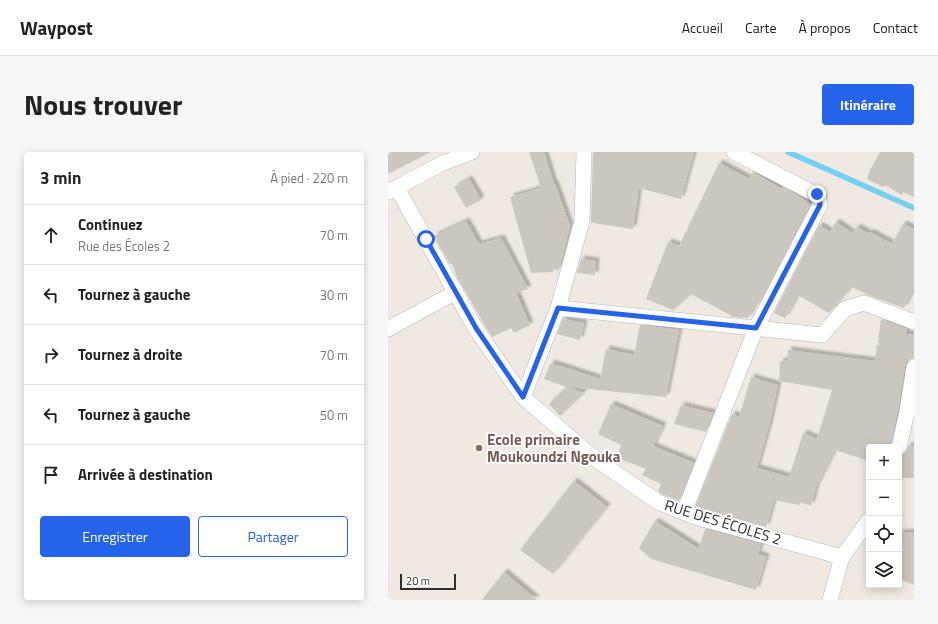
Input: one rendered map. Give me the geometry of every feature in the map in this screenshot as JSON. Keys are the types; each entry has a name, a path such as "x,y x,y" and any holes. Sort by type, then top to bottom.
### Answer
{"street":[{"path":"392,190 443,163 472,152"},
{"path":"523,397 558,308 582,221 584,152"},
{"path":"684,512 756,328 820,205 817,194 734,152"},
{"name":"RUE DES ÉCOLES 2","path":"392,190 456,292 476,328 523,397 594,458 658,502 694,517 842,557"},
{"path":"388,329 456,292"},
{"path":"558,308 822,335 845,309 864,303 914,322"},
{"path":"900,444 910,412 914,367"},
{"path":"830,600 842,557 866,524"}],"building":[{"path":"388,152 431,152 388,174"},
{"path":"529,152 544,152 570,226 559,270 553,269 553,272 531,273 510,197 541,188"},
{"path":"593,152 694,152 681,199 639,188 633,229 591,222"},
{"path":"880,152 914,152 914,197 903,192 902,195 885,185 883,187 867,179 869,172"},
{"path":"719,163 749,179 753,172 781,189 782,187 789,190 810,204 758,305 755,304 748,318 732,317 691,294 673,310 646,299 668,242 679,246"},
{"path":"469,179 481,200 466,208 454,187"},
{"path":"466,221 479,244 501,238 528,289 516,293 530,325 514,333 511,328 492,337 484,324 457,277 452,264 450,264 434,236"},
{"path":"836,222 852,233 857,227 892,244 903,224 914,229 914,288 904,308 870,296 850,286 845,296 843,295 829,313 798,295 785,318 774,313 819,225 830,232"},
{"path":"581,259 596,261 595,275 577,273"},
{"path":"563,319 584,323 580,340 557,334"},
{"path":"881,319 907,329 906,334 914,334 914,358 907,361 905,366 891,444 866,444 866,460 835,450 816,487 811,506 800,502 799,505 774,500 766,527 695,507 732,414 739,417 751,377 778,385 769,426 757,468 789,477 803,433 817,439 832,390 779,381 780,362 787,360 788,350 875,361 877,345 882,345 878,343"},
{"path":"640,325 679,330 666,397 570,387 584,393 560,416 549,404 567,387 544,379 551,363 600,379 606,349 634,355"},
{"path":"611,404 663,426 653,446 694,463 679,501 658,491 661,484 642,475 646,469 617,458 621,445 598,434"},
{"path":"681,405 713,413 706,432 674,424"},
{"path":"908,446 914,446 914,478 902,478 902,455 905,453"},
{"path":"574,481 607,507 553,574 520,550"},
{"path":"655,521 699,549 705,529 761,544 758,554 766,557 756,590 651,559 639,548"},
{"path":"914,532 914,585 902,580 902,533"},
{"path":"504,572 537,600 482,600"}],"waterway":[{"path":"788,152 914,208"}],"place":[{"name":"Ecole primaire Moukoundzi Ngouka","path":"479,448"}],"route":[{"path":"426,239 476,328 523,397 558,308 756,328 820,205 817,194"}]}
